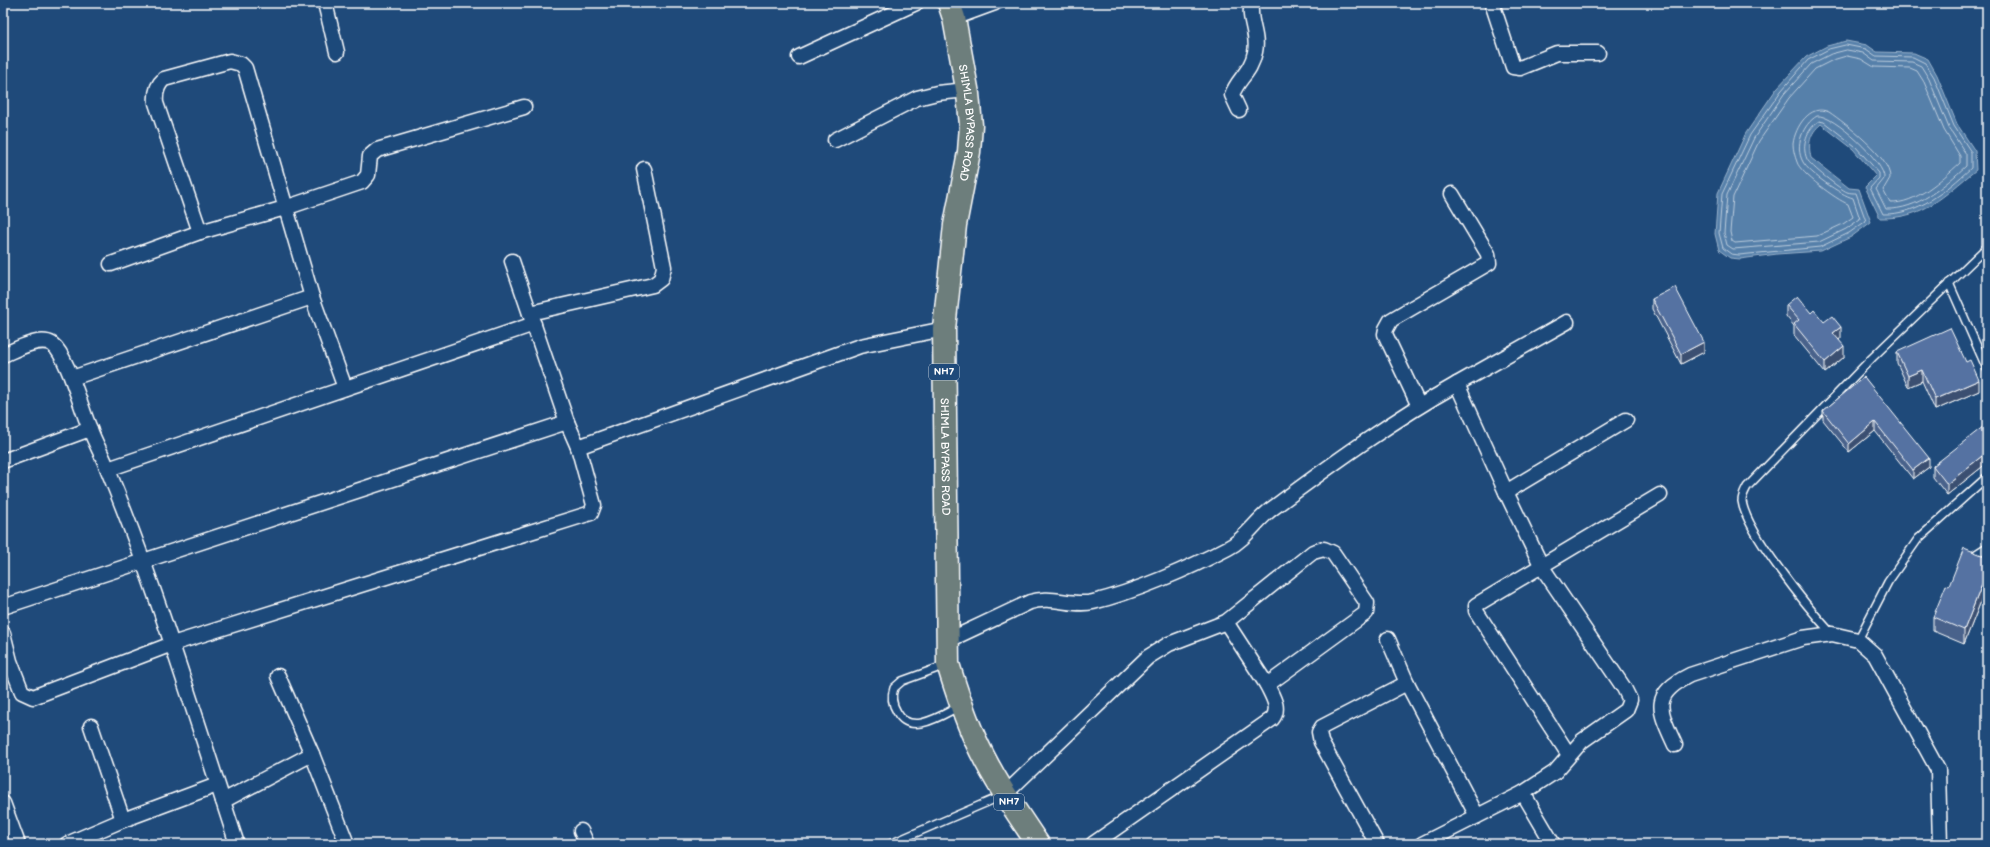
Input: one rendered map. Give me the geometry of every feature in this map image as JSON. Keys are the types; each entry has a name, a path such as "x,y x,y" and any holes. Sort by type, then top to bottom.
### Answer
{"highway":[{"name":"SHIMLA BYPASS ROAD","path":"952,11 967,90 971,125 969,152 955,225 944,329 948,664 961,706 980,749 1004,795 1038,844"}],"street":[{"path":"326,3 337,52"},
{"path":"799,56 916,3"},
{"path":"952,11 995,3"},
{"path":"1239,110 1232,95 1252,65 1255,51 1256,36 1250,12 1252,3"},
{"path":"1492,3 1511,65 1516,68 1520,68 1557,53 1598,54"},
{"path":"200,232 156,103 155,95 164,79 230,61 241,64 245,68 312,297 345,388"},
{"path":"835,140 917,98 937,93 967,90"},
{"path":"111,264 200,232 286,208 362,182 366,179 370,170 370,156 377,150 524,108"},
{"path":"108,469 345,388 532,318 653,285 661,279 664,267 644,169"},
{"path":"1419,406 1385,334 1388,324 1391,320 1489,263 1488,254 1452,194"},
{"path":"3,634 7,662 22,692 25,695 33,697 172,644 587,515 594,509 594,505 578,447 567,422 512,261"},
{"path":"72,378 312,297"},
{"path":"947,641 1039,599 1052,599 1080,603 1092,602 1158,580 1230,548 1272,508 1419,406 1567,322"},
{"path":"578,447 860,346 944,329"},
{"path":"3,355 38,342 50,343 57,349 72,378 90,429 108,469 172,644 237,844"},
{"path":"1422,844 1523,793 1555,772 1582,741 1624,712 1629,705 1630,700 1624,688 1542,567 1457,384"},
{"path":"1506,492 1626,420"},
{"path":"3,607 567,422"},
{"path":"3,462 90,429"},
{"path":"1569,755 1475,608 1478,602 1542,567 1660,495"},
{"path":"1004,795 1148,657 1169,644 1226,622 1318,550 1324,549 1333,553 1367,603 1366,613 1267,685"},
{"path":"1093,844 1272,719 1277,707 1267,685 1226,622"},
{"path":"1675,745 1663,718 1661,708 1662,699 1666,691 1674,683 1690,675 1803,638 1832,634 1858,640 1875,656 1938,770 1940,844"},
{"path":"1388,639 1407,683 1477,816"},
{"path":"278,676 312,754 346,844"},
{"path":"1377,844 1321,742 1319,732 1322,727 1407,683"},
{"path":"91,726 123,820"},
{"path":"223,801 312,754"},
{"path":"67,844 123,820 217,785"},
{"path":"1523,793 1554,844"},
{"path":"3,803 18,844"},
{"path":"581,831 587,844"}],"lane":[{"path":"1832,634 1801,596 1757,535 1744,508 1742,500 1744,493 1747,487 1856,375 1987,247"},
{"path":"1949,283 1987,369"},
{"path":"1858,640 1888,582 1918,539 1987,477"},
{"path":"1970,558 1987,547"},
{"path":"948,664 902,681 894,688 892,700 899,716 905,722 915,724 928,722 961,706"},
{"path":"890,844 1004,795"}],"water":[{"path":"1846,41 1867,45 1877,52 1914,53 1928,59 1937,75 1957,124 1975,151 1976,170 1943,197 1921,210 1909,215 1880,218 1865,187 1876,176 1853,149 1821,124 1814,132 1810,140 1811,158 1849,188 1859,189 1871,222 1851,237 1821,251 1777,254 1740,259 1730,258 1719,250 1715,234 1718,193 1746,133 1777,88 1806,57 1827,46"}],"building":[{"path":"1675,287 1704,342 1681,354 1652,299"},
{"path":"1797,296 1811,313 1814,310 1824,322 1832,316 1841,327 1833,333 1844,346 1825,362 1794,324 1799,320 1786,305"},
{"path":"1950,328 1966,362 1970,360 1979,380 1935,399 1922,370 1908,376 1897,352"},
{"path":"1864,377 1929,458 1913,470 1875,422 1849,444 1823,411"},
{"path":"1984,426 1987,430 1987,452 1947,484 1933,466"},
{"path":"1964,548 1987,557 1987,584 1983,582 1964,630 1933,617 1946,585 1949,586"}]}
